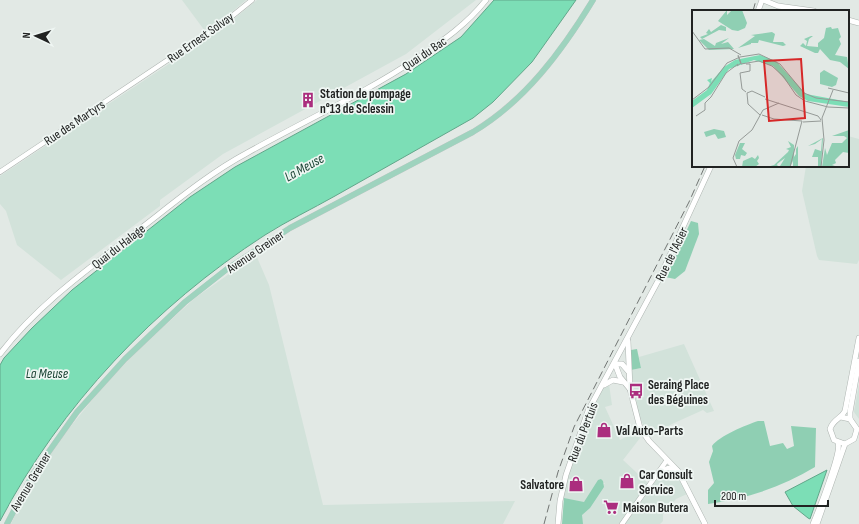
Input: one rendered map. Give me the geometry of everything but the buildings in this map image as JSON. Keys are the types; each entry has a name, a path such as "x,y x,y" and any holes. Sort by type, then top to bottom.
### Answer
{"main road":[{"name":"Quai du Bac","path":"247,152 385,79 453,34 472,17 486,0"},
{"name":"Avenue Greiner","path":"7,524 33,474 73,416 125,359 174,312 227,269 290,228 488,123 525,92 561,46 593,0"},
{"path":"758,10 762,0 778,6 807,10"},
{"path":"849,20 859,23"},
{"name":"Quai du Halage","path":"0,354 38,312 63,289 207,178 247,152"},
{"name":"Rue de l'Acier","path":"615,364 674,248 711,167"},
{"path":"813,524 840,447 832,437 830,429 834,421 841,417 845,411 859,338"},
{"path":"628,340 628,372 630,389 640,428 648,441 677,470 705,524"},
{"path":"850,419 859,361"},
{"path":"615,364 624,365 628,372"},
{"path":"615,364 623,382 630,389"},
{"name":"Rue du Pertuis","path":"558,524 563,486 571,459 585,420 600,388 615,364"},
{"path":"600,388 610,380 623,382"},
{"path":"838,443 845,444 854,440 857,434 856,425 850,419 841,417"},
{"path":"817,524 845,444"}],"street":[{"name":"Rue Ernest Solvay","path":"148,73 226,21 252,0"},
{"name":"Rue des Martyrs","path":"0,172 148,73"},
{"path":"622,524 667,460"},
{"path":"659,471 668,468 677,470"}],"shaded area":[{"path":"182,0 246,0 227,16 205,31"},
{"path":"257,0 476,0 406,54 223,154 160,200 160,206 61,280 17,245 6,211 0,204 0,176 223,28"},
{"path":"849,136 859,139 859,260 857,264 819,260 802,191 806,167 849,167"},
{"path":"691,221 698,223 699,234 685,271 675,279 665,277"},
{"path":"256,255 269,285 323,505 515,501 503,524 11,524 24,496 58,442 101,389 138,350 195,298"},
{"path":"684,344 714,411 707,413 703,410 672,424 649,437 639,416 631,370 641,368 639,357"},
{"path":"637,349 641,368 631,370 631,350"},
{"path":"609,384 612,405 605,407 620,440 637,431 640,438 623,460 651,486 665,469 674,471 687,494 676,499 663,514 663,521 660,524 575,524 605,483 600,483 584,503 563,498 568,475 587,420 602,390"},
{"path":"859,384 859,419 854,412"},
{"path":"758,421 764,421 770,446 783,443 787,449 794,446 791,426 816,428 815,467 790,481 763,491 736,499 708,504 708,490 714,483 709,462 713,451 712,446 720,438"},
{"path":"601,479 604,487 590,508 582,515 583,524 562,524 564,498 584,502 598,480"}],"water":[{"name":"La Meuse","path":"494,0 576,0 532,62 493,102 473,118 265,235 186,293 149,326 114,361 82,398 52,437 24,478 0,521 0,365 4,358 32,328 72,290 190,197 235,167 406,74 461,37"},
{"path":"827,470 810,519 793,506 785,492"}],"railway":[{"path":"753,10 756,0"},
{"path":"544,524 558,472 574,427 689,202 705,167"}],"place":[{"name":"Station de pompage n°13 de Sclessin","path":"308,100"},
{"name":"Seraing Place des Béguines","path":"636,391"},
{"name":"Val Auto-Parts","path":"604,430"},
{"name":"Car Consult Service","path":"627,481"},
{"name":"Salvatore","path":"576,484"},
{"name":"Maison Butera","path":"611,507"}]}
